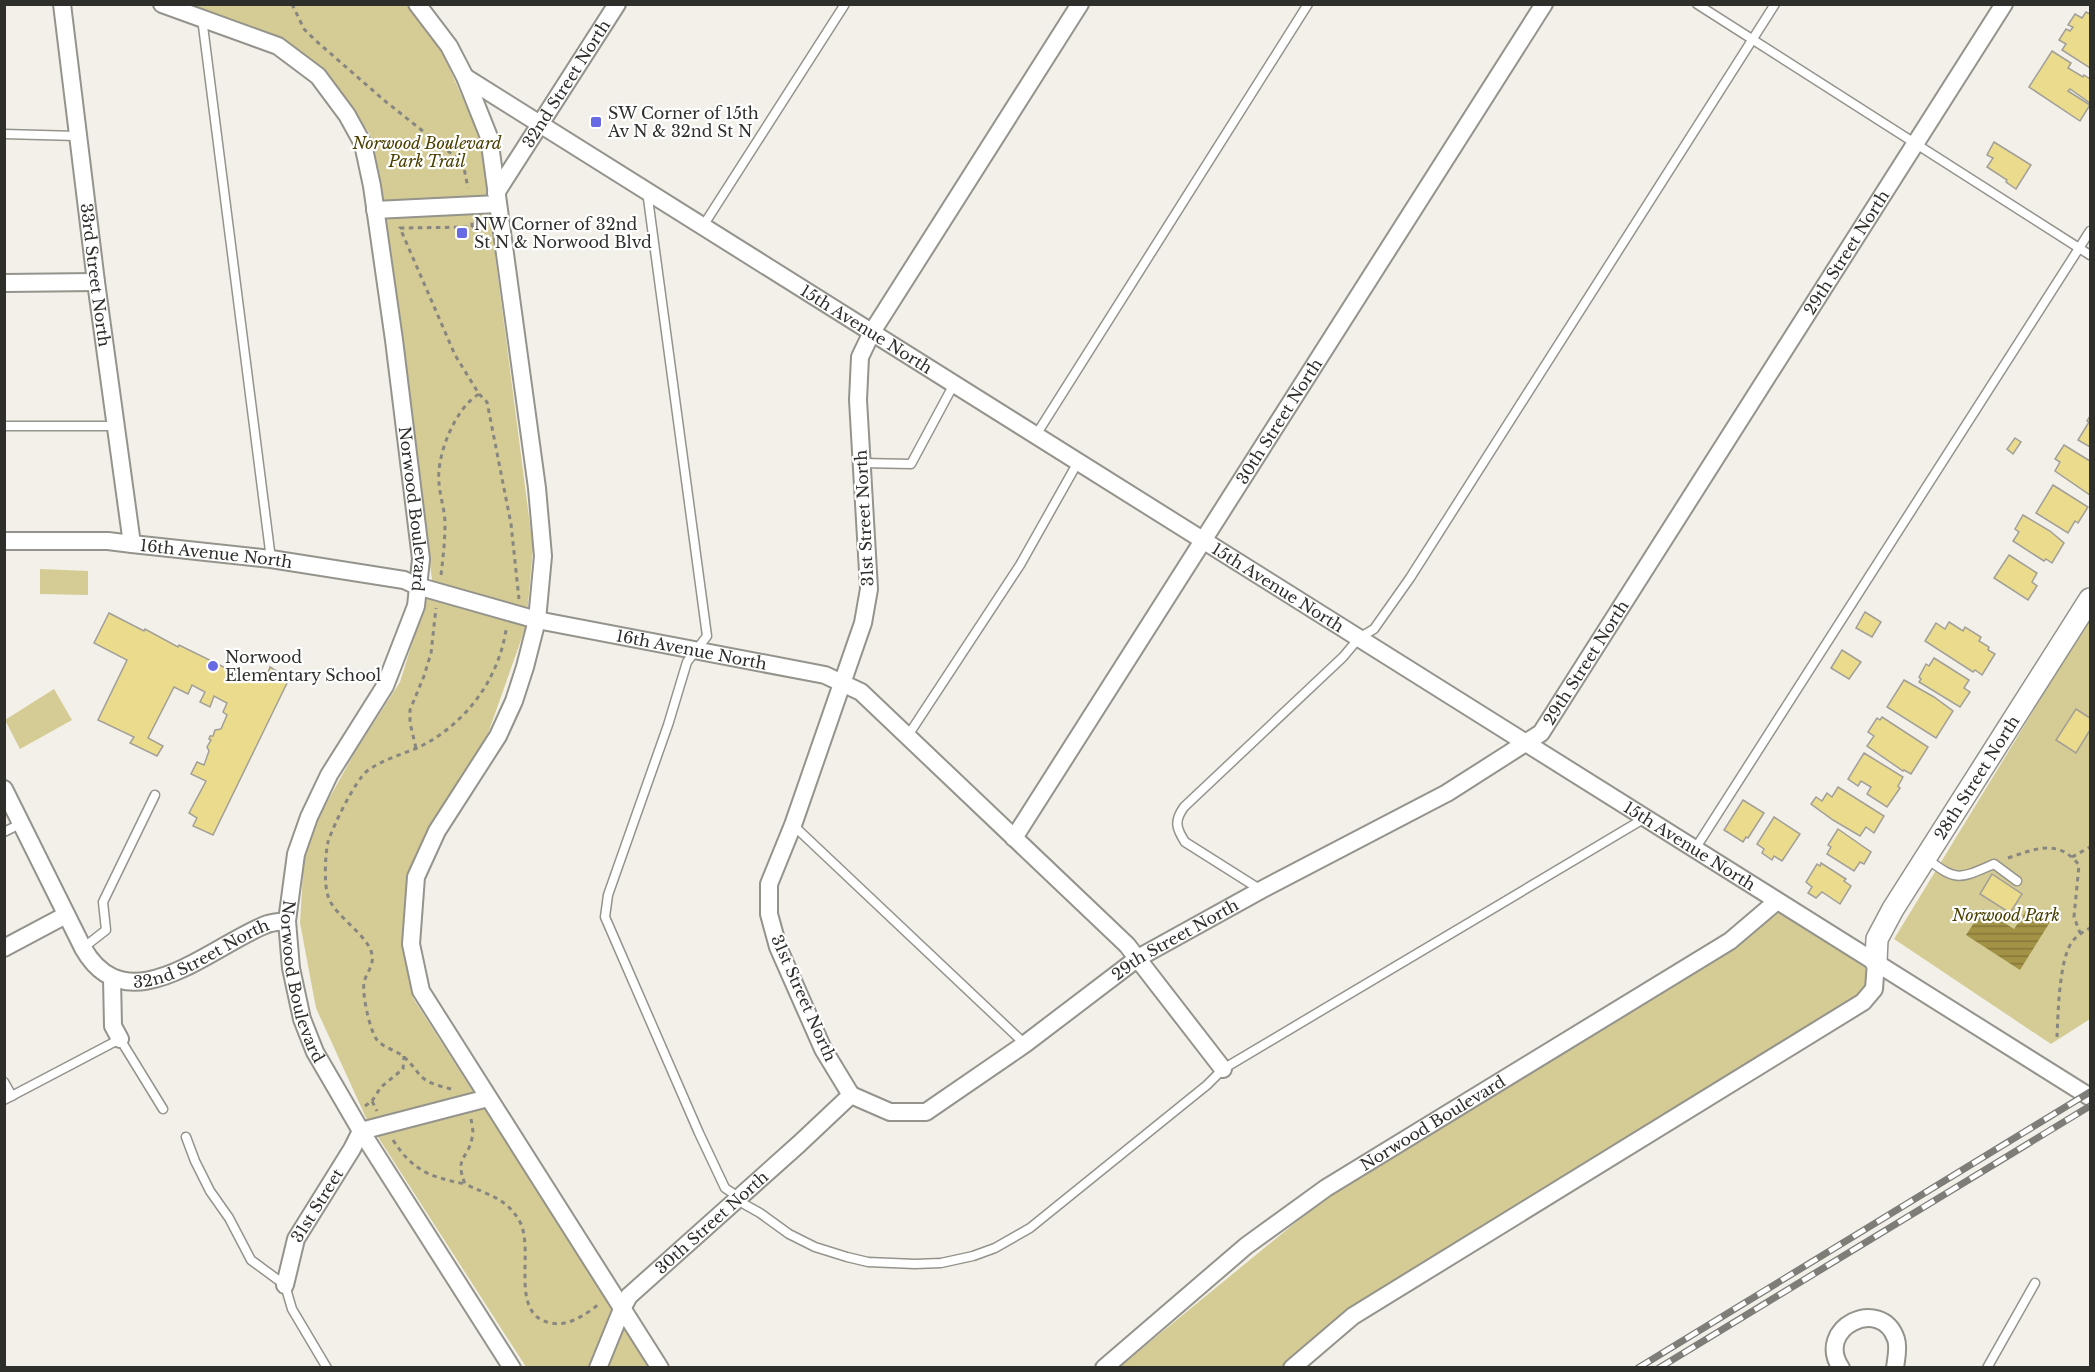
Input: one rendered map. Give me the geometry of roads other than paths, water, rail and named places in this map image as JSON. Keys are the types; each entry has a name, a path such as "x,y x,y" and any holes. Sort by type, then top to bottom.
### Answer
{"street":[{"name":"33rd Street North","path":"62,4 77,136 132,544"},
{"name":"Norwood Boulevard","path":"162,4 278,46 318,76 347,115 363,144 372,186 394,340 420,559 416,606 384,686 329,775 309,817 296,854 287,921 291,968 302,1019 315,1052 361,1131 512,1368"},
{"path":"417,4 449,46 465,77 489,137 537,488 543,556 537,620 514,701 498,736 437,831 416,877 411,944 421,991 660,1368"},
{"name":"32nd Street North","path":"497,199 617,4"},
{"name":"31st Street North","path":"851,1095 823,1049 778,947 770,914 769,884 793,825 862,623 869,589 858,400 860,357 872,333 1080,4"},
{"name":"30th Street North","path":"1014,838 1544,4"},
{"name":"29th Street North","path":"851,1095 890,1112 926,1112 1025,1044 1138,958 1261,890 1447,793 1527,743 1543,730 2004,4"},
{"name":"15th Avenue North","path":"465,77 2091,1097"},
{"path":"375,210 470,206 497,199"},
{"path":"4,283 96,282"},
{"name":"16th Avenue North","path":"4,541 132,544 271,559 404,580 438,599 825,675 861,692 1127,945 1223,1069"},
{"name":"28th Street North","path":"1876,962 1877,939 1893,909 2091,599"},
{"path":"4,789 85,952"},
{"name":"Norwood Boulevard","path":"1104,1368 1246,1246 1326,1188 1730,941 1778,901"},
{"path":"4,948 66,915"},
{"name":"32nd Street North","path":"85,952 100,970 112,978 130,982 146,982 170,974 267,924 287,921"},
{"path":"1292,1368 1353,1316 1863,1002 1874,988 1876,962"},
{"path":"112,978 113,1026 120,1039"},
{"name":"30th Street North","path":"598,1368 629,1296 740,1198 851,1095"},
{"path":"361,1131 488,1098"},
{"name":"31st Street","path":"285,1285 296,1239 361,1131"},
{"path":"1841,1368 1834,1355 1839,1331 1857,1320 1874,1318 1888,1324 1896,1340 1895,1368"}],"lane":[{"path":"703,226 845,4"},
{"path":"1036,435 1308,4"},
{"path":"1697,4 2091,255"},
{"path":"1261,890 1185,842 1176,822 1179,815 1184,807 1343,657 1359,638 1374,629 1410,578 1775,4"},
{"path":"202,18 271,559"},
{"path":"4,134 77,136"},
{"path":"646,191 707,636 687,662 668,725 608,896 605,917 694,1123 725,1188 740,1198 744,1204 789,1234 815,1247 868,1262 941,1263 973,1257 995,1248 1030,1228 1207,1085 1223,1069 1645,818"},
{"path":"1695,849 2091,231"},
{"path":"862,463 911,464 954,384"},
{"path":"4,426 116,426"},
{"path":"906,737 1020,565 1078,462"},
{"path":"85,952 106,930 103,902 155,795"},
{"path":"4,832 22,823"},
{"path":"793,825 1025,1044"},
{"path":"1926,857 1954,876 1962,876 1994,864 2017,881"},
{"path":"4,1082 8,1098 120,1039 163,1109"},
{"path":"186,1137 210,1191 229,1218 251,1260 285,1285 292,1309 327,1368"},
{"path":"1987,1368 2035,1283"}],"railway":[{"path":"1638,1368 2090,1092"},
{"path":"1659,1368 2090,1106"}],"place":[{"name":"SW Corner of 15th Av N & 32nd St N","path":"596,122"},
{"name":"NW Corner of 32nd St N & Norwood Blvd","path":"462,233"},
{"name":"Norwood Elementary School","path":"213,666"}],"park label":[{"name":"Norwood Boulevard Park Trail","path":"427,152"},
{"name":"Norwood Park","path":"2006,915"}]}
